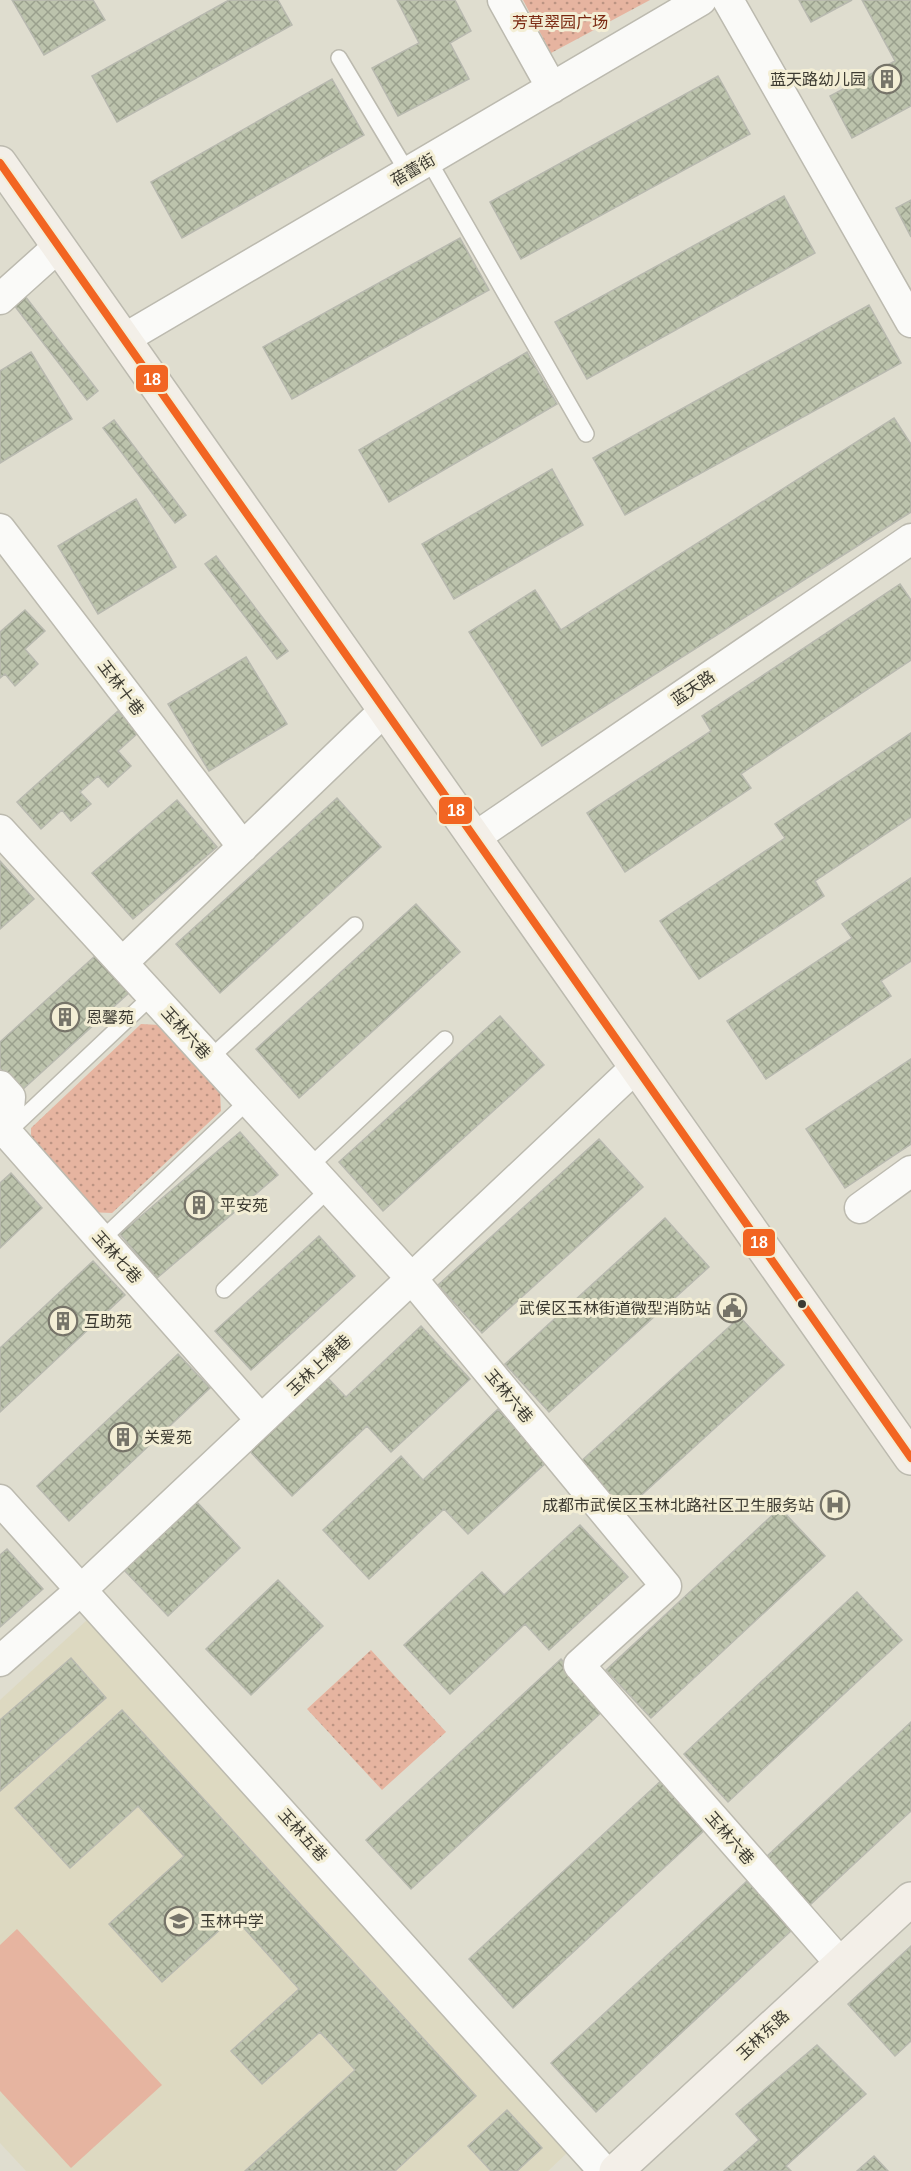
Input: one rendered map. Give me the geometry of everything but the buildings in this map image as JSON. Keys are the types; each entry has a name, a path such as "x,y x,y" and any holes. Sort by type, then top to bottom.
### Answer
{"main road":[{"path":"0,163 911,1458"},
{"name":"玉林东路","path":"616,2171 911,1899"}],"street":[{"path":"503,0 552,88"},
{"name":"蓓蕾街","path":"124,339 701,0"},
{"path":"728,0 911,322"},
{"path":"0,299 58,246"},
{"name":"玉林十巷","path":"0,529 243,847"},
{"name":"蓝天路","path":"474,838 911,539"},
{"path":"122,963 385,710"},
{"name":"玉林六巷","path":"0,830 412,1279 666,1586 579,1665 841,1964"},
{"name":"玉林上横巷","path":"0,1661 82,1589 636,1068"},
{"path":"0,1086 10,1097 7,1133"},
{"name":"玉林七巷","path":"7,1133 261,1420"},
{"path":"860,1208 911,1171"},
{"name":"玉林五巷","path":"0,1500 604,2171"}],"lane":[{"path":"339,58 418,167 586,434"},
{"path":"209,1059 355,925"},
{"path":"7,1133 152,996"},
{"path":"309,1167 445,1039"},
{"path":"101,1240 248,1101"},
{"path":"224,1290 329,1189"}],"shaded area":[{"name":"玉林中学","path":"87,1620 567,2153 548,2171 26,2171 0,2143 0,1700"}],"green space":[{"name":"芳草翠园广场","path":"523,0 650,0 551,53"},
{"path":"141,1024 160,1025 220,1092 221,1111 112,1213 88,1212 31,1148 31,1128"},
{"path":"371,1650 446,1732 382,1790 307,1709"},
{"path":"17,1929 162,2085 71,2168 0,2091 0,1945"}],"transit line":[{"name":"18","path":"0,163 911,1458"}],"place":[{"name":"蓝天路幼儿园","path":"887,79"},
{"name":"恩馨苑","path":"65,1017"},
{"name":"平安苑","path":"199,1205"},
{"name":"武侯区玉林街道微型消防站","path":"732,1308"},
{"name":"互助苑","path":"63,1321"},
{"name":"关爱苑","path":"123,1437"},
{"name":"成都市武侯区玉林北路社区卫生服务站","path":"835,1505"},
{"name":"玉林中学","path":"179,1921"}]}
